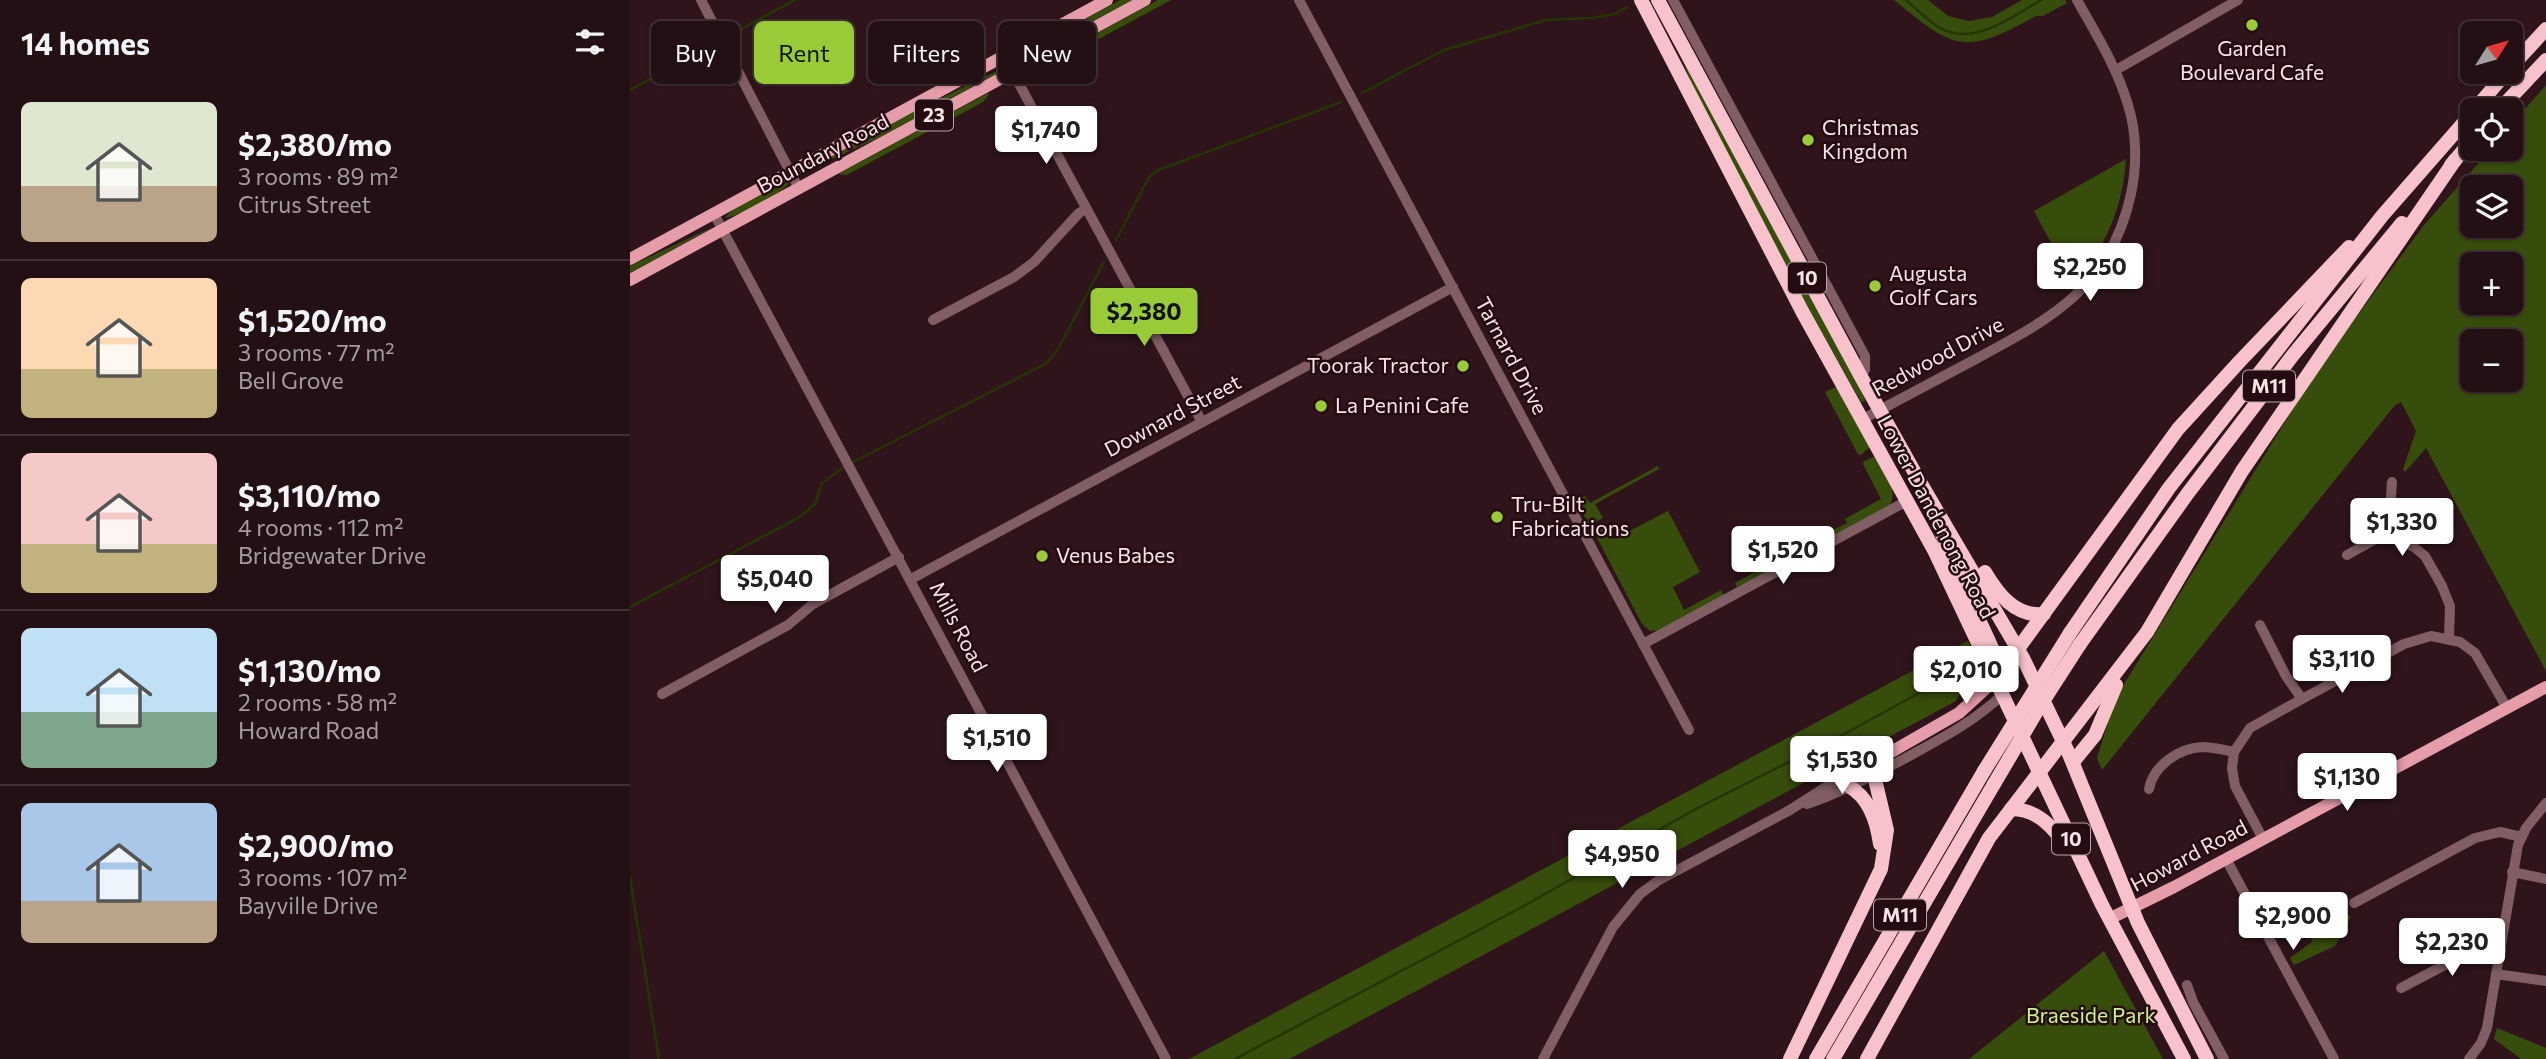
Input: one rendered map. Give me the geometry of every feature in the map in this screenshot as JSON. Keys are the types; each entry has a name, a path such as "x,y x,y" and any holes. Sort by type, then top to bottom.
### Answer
{"highway":[{"name":"Lower Dandenong Road","path":"1641,0 1861,420 1999,675"},
{"name":"Lower Dandenong Road","path":"1658,0 1860,375 2019,650 2073,762 2132,908 2207,1059"},
{"path":"2524,53 2546,29"},
{"path":"2510,98 2546,60"},
{"name":"M11","path":"2484,98 2497,84"},
{"name":"M11","path":"1816,1059 1984,771 2070,633 2169,488 2382,216 2460,126"},
{"name":"M11","path":"1833,1059 2040,706 2080,644 2188,493 2293,355 2460,154"},
{"path":"2073,762 2095,735 2111,695 2138,644 2242,471 2455,160"},
{"path":"1999,675 2097,537 2185,421 2413,182"},
{"path":"1927,495 2005,685 2003,694"},
{"path":"1938,514 1970,549 2005,601 2025,612 2044,614"},
{"path":"1867,1059 1977,858 2011,808 2064,743 2138,644"},
{"name":"10","path":"2003,694 2106,912 2185,1059"},
{"path":"1790,1059 1838,955 1876,883 1882,863 1887,830 1874,775"},
{"path":"1850,787 1860,795 1872,815 1879,835 1882,863"},
{"path":"2011,808 2032,813 2052,827 2106,912"}],"main road":[{"name":"Boundary Road","path":"1068,21 1107,0"},
{"name":"Boundary Road","path":"1096,27 1145,0"},
{"name":"Boundary Road","path":"630,259 998,59"},
{"name":"Boundary Road","path":"630,280 998,80"},
{"path":"1874,775 1879,758 1959,713 1999,675"},
{"name":"Howard Road","path":"2106,912 2132,908 2546,687"}],"street":[{"path":"701,0 799,188"},
{"name":"Tarnard Drive","path":"1299,0 1689,730"},
{"name":"Lower Dandenong Road","path":"1673,0 1865,356 1865,370 1860,375"},
{"name":"Redwood Drive","path":"1861,420 2025,333 2057,312 2085,287 2109,253 2127,214 2134,182 2136,146 2130,108 2116,70 2077,0"},
{"path":"2116,70 2238,0"},
{"path":"1019,84 1202,422"},
{"path":"933,320 1014,277 1034,262 1079,213 1086,209"},
{"name":"Mills Road","path":"713,214 1166,1059"},
{"name":"Downard Street","path":"911,579 1453,287"},
{"path":"2392,482 2388,521 2390,531 2420,551 2433,570 2450,606 2449,638"},
{"path":"1643,644 1907,501"},
{"path":"2347,555 2390,531"},
{"path":"662,694 788,625 813,604 899,557"},
{"path":"2260,625 2286,676 2302,699"},
{"path":"2263,839 2235,786 2232,768 2234,752 2250,729 2302,699 2417,639 2431,636 2460,642 2475,653 2507,708"},
{"path":"1790,810 1850,787 1952,734 2003,694"},
{"path":"2149,789 2156,772 2181,753 2205,747 2234,752"},
{"path":"1543,1059 1612,927 1640,894 1659,880 1790,810 1879,758"},
{"path":"2469,1059 2485,1035 2512,872 2522,836 2531,820 2546,803"},
{"path":"2354,903 2475,838 2500,832 2522,836"},
{"path":"2226,859 2334,1059"},
{"path":"2512,872 2546,878"},
{"path":"2401,988 2474,949 2501,950"},
{"path":"2496,974 2546,981"},
{"name":"Lower Dandenong Road","path":"2187,985 2224,1059"},
{"name":"Lower Dandenong Road","path":"2169,986 2195,1005"}],"green space":[{"path":"1120,0 1133,0 1093,21 1082,21"},
{"path":"1158,0 1171,0 1096,40 1096,34"},
{"path":"1894,0 1928,0 1948,16 1969,21 1992,17 2022,0 2065,0 2067,3 1992,37 1976,42 1961,42 1932,29"},
{"path":"1682,58 1856,379 1865,400 1863,402 1790,275 1696,96"},
{"path":"998,70 984,80 984,77"},
{"path":"970,84 977,84 880,137 804,172"},
{"path":"2546,85 2546,671 2426,448 2405,472 2403,469 2416,431 2401,402 2395,405 2102,770 2097,758 2115,699 2315,373 2424,225 2460,184 2460,238 2523,238 2523,175 2468,175 2480,161 2523,161 2523,111"},
{"path":"988,93 983,102 846,175 838,174"},
{"path":"2126,159 2121,194 2110,226 2103,242 2073,284 2034,211"},
{"path":"790,182 760,204 725,218 736,207 755,196"},
{"path":"712,228 630,273 630,266"},
{"path":"1836,387 1870,447 1861,455 1858,454 1825,392"},
{"path":"1874,457 1892,487 1889,506 1834,535 1831,531 1847,523 1845,519 1881,499 1863,464"},
{"path":"1658,466 1659,469 1595,504 1603,518 1592,524 1588,523 1578,499 1585,496 1590,503"},
{"path":"1668,511 1700,572 1673,587 1684,610 1721,590 1724,595 1659,630 1650,631 1642,624 1594,532 1606,524 1614,539"},
{"path":"1818,538 1821,542 1781,564 1778,559"},
{"path":"1768,565 1770,570 1737,587 1735,583"},
{"path":"1968,641 1978,662 1956,701 1321,1042 1289,1059 1189,1059"},
{"path":"2342,909 2351,917 2335,946 2294,965 2290,958 2312,942 2308,919"},
{"name":"Braeside Park","path":"2104,951 2163,1059 1969,1059"},
{"path":"2497,1028 2546,1048 2546,1059 2521,1059 2494,1039"}],"waterway":[{"path":"740,30 795,0"},
{"path":"1906,0 1940,28 1966,34 1993,27 2041,0"},
{"path":"1362,93 1444,50 1546,20 1592,18 1615,14 1627,7"},
{"path":"630,90 651,78"},
{"path":"1116,240 1149,177 1156,171 1341,102"},
{"path":"851,463 1047,363 1058,349 1104,262"},
{"path":"630,607 800,517 815,504 822,483 845,466"},
{"path":"1235,1059 1522,907 1694,810 1846,733 1952,675 1968,671 1973,662"},
{"path":"630,877 659,1059"}],"place":[{"name":"Garden Boulevard Cafe","path":"2252,25"},
{"name":"Christmas Kingdom","path":"1808,140"},
{"name":"Augusta Golf Cars","path":"1875,286"},
{"name":"Toorak Tractor","path":"1463,366"},
{"name":"La Penini Cafe","path":"1321,406"},
{"name":"Tru-Bilt Fabrications","path":"1497,517"},
{"name":"Venus Babes","path":"1042,556"}]}
